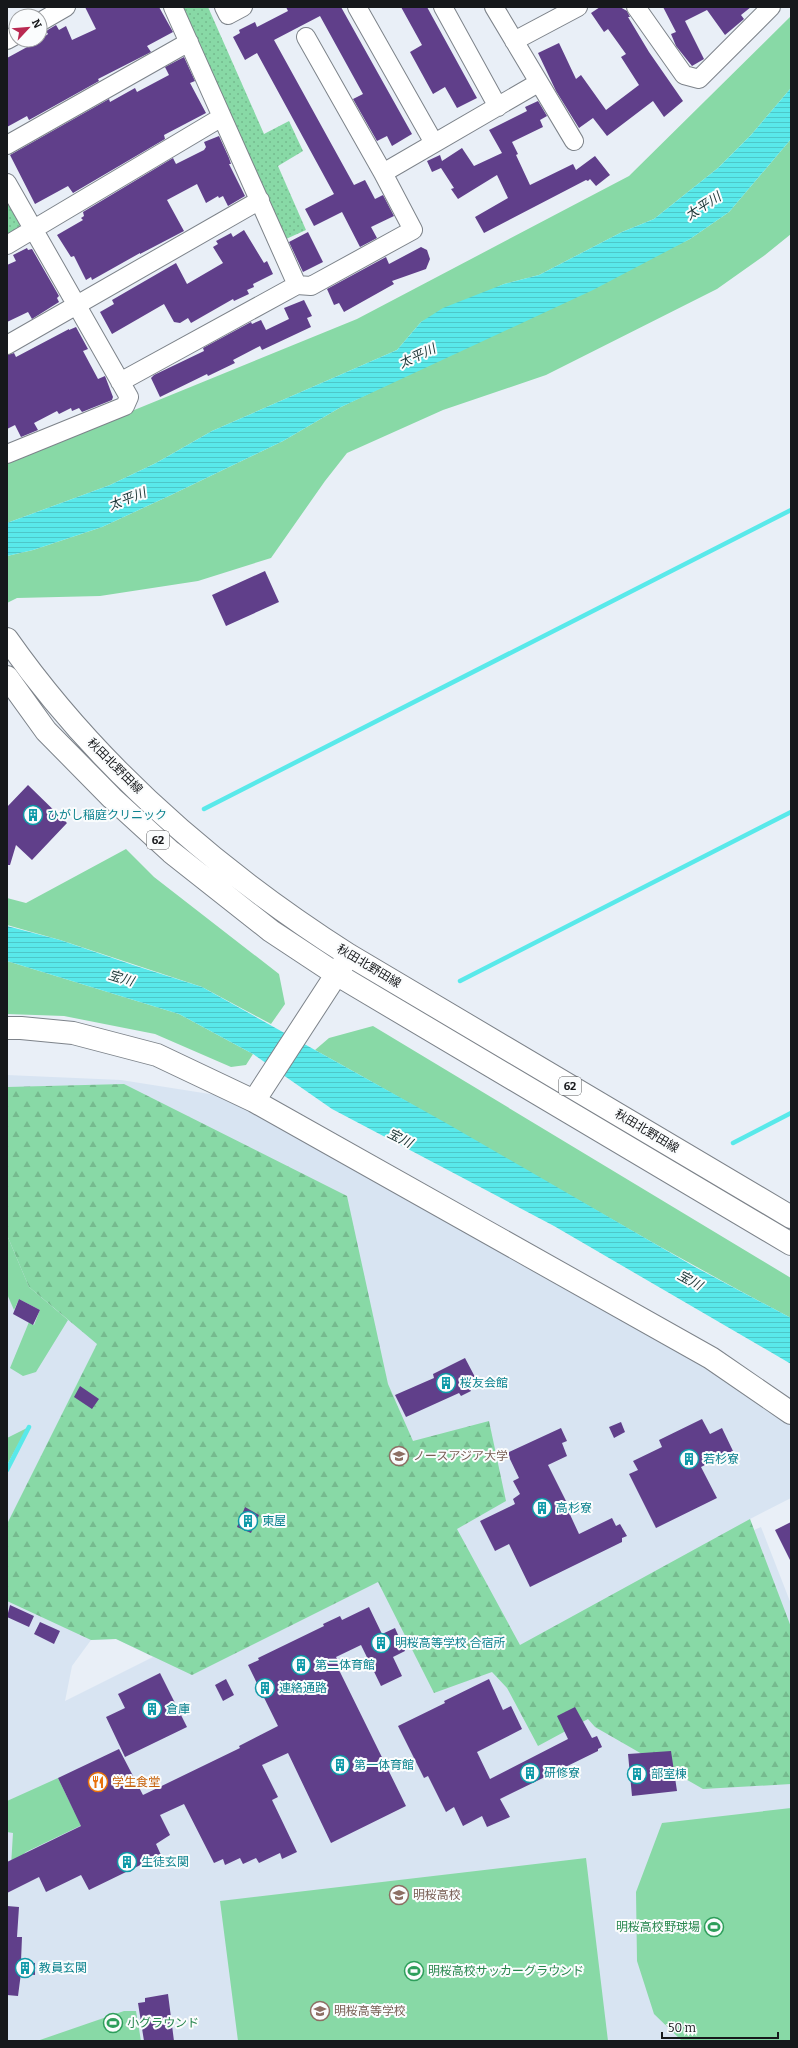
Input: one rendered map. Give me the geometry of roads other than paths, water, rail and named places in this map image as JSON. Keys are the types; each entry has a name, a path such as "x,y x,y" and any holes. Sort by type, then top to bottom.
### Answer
{"main road":[{"name":"秋田北野田線","path":"7,639 35,678 66,716 127,780 196,842 286,914 349,955 791,1217"},
{"name":"秋田北野田線","path":"7,677 46,731 112,798 171,852 272,931 336,974 791,1244"},
{"path":"254,1102 273,1070 349,955"},
{"path":"7,1028 73,1033 158,1055 254,1102 711,1358 791,1413"}],"street":[{"path":"48,17 66,7"},
{"path":"173,7 297,285"},
{"path":"224,7 228,15 243,7"},
{"path":"357,7 434,143"},
{"path":"443,7 498,107"},
{"path":"494,7 574,141"},
{"path":"514,41 578,7"},
{"path":"636,7 684,75 699,79 762,10"},
{"path":"120,382 297,285 311,286 413,230 383,173 306,37"},
{"path":"7,145 189,42"},
{"path":"383,173 538,83"},
{"path":"7,246 222,117"},
{"path":"7,183 129,397 124,406 7,454"},
{"path":"7,345 260,200"}],"water":[{"name":"太平川","path":"791,88 791,139 729,212 690,239 593,290 341,407 283,441 171,495 102,527 33,550 7,556 7,523 110,485 156,463 212,431 397,350 421,322 443,308 504,284 539,275 622,232 654,219 718,168 751,135"},
{"name":"宝川","path":"7,926 60,940 202,987 446,1123 695,1267 791,1318 791,1364 554,1226 332,1109 253,1054 179,1014 7,961"}],"waterway":[{"path":"204,809 791,510"},
{"path":"460,981 791,812"},
{"path":"733,1143 791,1113"},
{"path":"7,1470 29,1427"}],"place":[{"name":"ひがし稲庭クリニック","path":"33,815"},
{"name":"桜友会館","path":"446,1383"},
{"name":"ノースアジア大学","path":"399,1456"},
{"name":"若杉寮","path":"689,1459"},
{"name":"高杉寮","path":"542,1508"},
{"name":"東屋","path":"248,1521"},
{"name":"明桜高等学校 合宿所","path":"381,1643"},
{"name":"第二体育館","path":"301,1665"},
{"name":"連絡通路","path":"265,1688"},
{"name":"倉庫","path":"152,1709"},
{"name":"第一体育館","path":"340,1765"},
{"name":"研修寮","path":"530,1773"},
{"name":"部室棟","path":"637,1774"},
{"name":"学生食堂","path":"98,1782"},
{"name":"生徒玄関","path":"127,1862"},
{"name":"明桜高校","path":"399,1895"},
{"name":"明桜高校野球場","path":"714,1927"},
{"name":"教員玄関","path":"25,1968"},
{"name":"明桜高校サッカーグラウンド","path":"414,1971"},
{"name":"明桜高等学校","path":"320,2011"},
{"name":"小グラウンド","path":"113,2023"}]}
